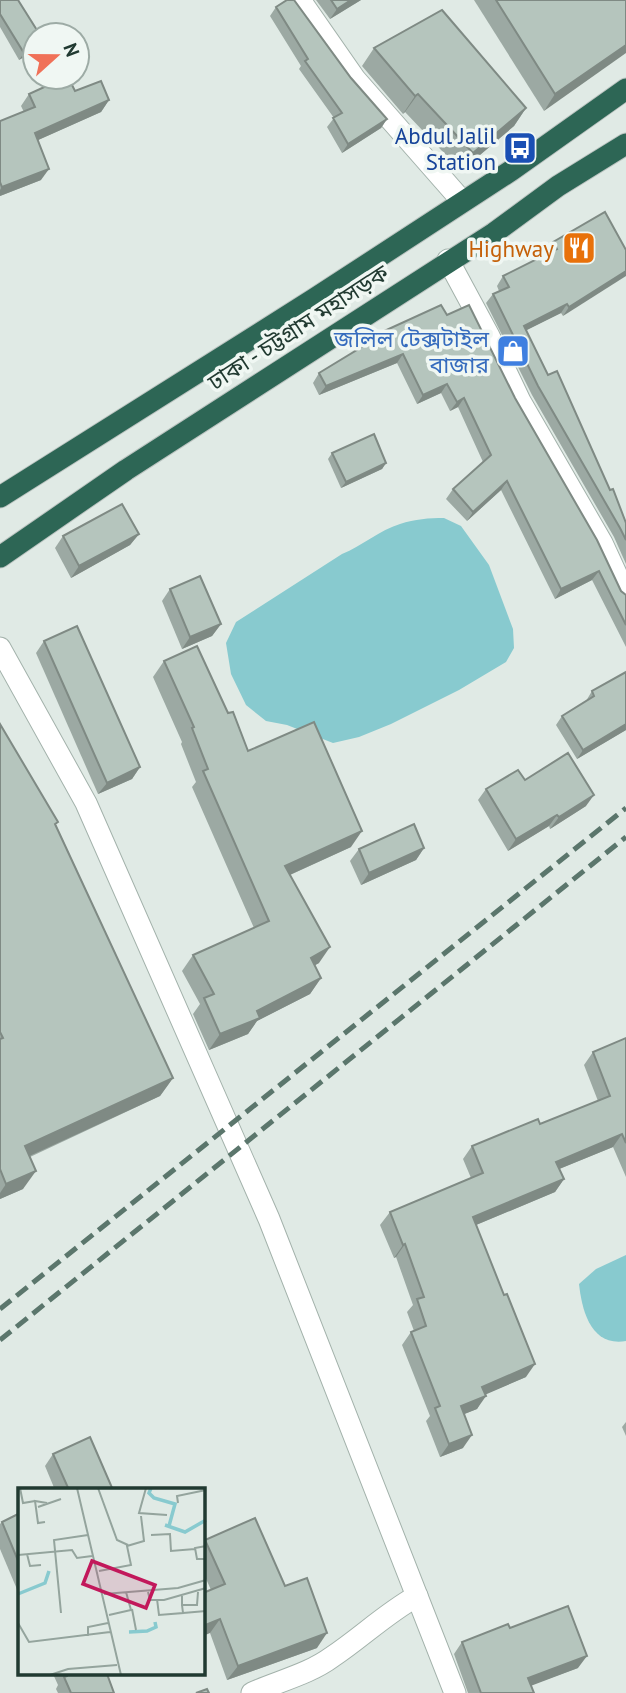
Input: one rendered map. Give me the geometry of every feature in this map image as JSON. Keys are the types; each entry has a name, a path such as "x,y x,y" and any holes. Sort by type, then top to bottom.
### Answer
{"highway":[{"name":"ঢাকা - চট্টগ্রাম মহাসড়ক","path":"0,497 314,299 512,170 626,89"},
{"name":"ঢাকা - চট্টগ্রাম মহাসড়ক","path":"0,557 126,470 448,260 494,233 558,186 626,144"}],"street":[{"path":"300,0 355,79 462,201"},
{"path":"448,260 520,401 601,543 626,595"},
{"path":"0,648 86,803 268,1219 455,1693"},
{"path":"253,1693 331,1658 389,1612 416,1596"}],"water":[{"path":"444,518 461,526 489,565 513,629 514,648 506,662 459,690 391,724 359,737 333,743 287,725 266,721 246,705 231,674 226,643 236,622 342,554 385,530 411,521"},
{"path":"626,1255 626,1341 614,1341 604,1338 590,1325 579,1284 596,1269"}],"building":[{"path":"0,0 18,0 31,21 21,21 21,48 0,14"},
{"path":"287,0 294,0 351,78 387,119 348,144 333,118 342,113 305,61 308,59 276,7"},
{"path":"331,0 351,0 337,9"},
{"path":"496,0 626,0 626,45 555,94"},
{"path":"442,10 526,108 473,153 418,94 415,96 374,48"},
{"path":"101,81 109,100 35,133 49,169 2,187 0,121 35,107 29,94 36,91 91,91 91,85"},
{"path":"605,212 626,250 626,271 569,307 567,304 524,326 548,375 557,371 610,490 613,489 626,523 626,540 538,386 493,294 509,287 503,276 557,249 553,242"},
{"path":"441,305 447,315 469,305 515,398 597,540 621,591 626,595 626,625 599,571 561,589 507,481 473,512 453,489 491,455 464,398 457,402 447,384 423,395 403,354 326,386 319,373 383,334 382,332"},
{"path":"374,434 386,463 346,482 332,453"},
{"path":"122,504 139,534 79,566 63,536"},
{"path":"200,576 221,624 190,637 170,589"},
{"path":"77,626 140,767 107,783 44,641"},
{"path":"197,646 228,713 233,712 248,751 314,722 362,831 285,866 330,947 311,958 321,978 257,1011 260,1018 220,1034 204,998 214,994 193,955 269,921 203,771 208,769 192,728 194,727 164,661"},
{"path":"626,672 626,724 583,750 562,716 594,696 592,691"},
{"path":"0,724 58,822 55,824 173,1078 25,1146 36,1171 6,1184 0,1169 0,1039 3,1038 0,1032"},
{"path":"568,753 594,795 516,839 486,789 518,770 525,780"},
{"path":"414,824 424,848 369,873 359,849"},
{"path":"626,1038 626,1143 622,1134 556,1162 564,1179 473,1217 535,1364 482,1387 486,1396 461,1406 472,1435 449,1444 435,1408 440,1406 411,1332 426,1326 417,1299 424,1297 390,1212 483,1173 472,1146 538,1119 540,1124 610,1096 593,1052"},
{"path":"90,1437 112,1488 68,1488 53,1454"},
{"path":"18,1514 18,1561 2,1522"},
{"path":"255,1518 285,1586 307,1578 327,1633 238,1666 220,1619 205,1625 205,1592 225,1584 205,1540"},
{"path":"568,1606 587,1656 528,1678 534,1693 481,1693 462,1642 508,1624 510,1628"},
{"path":"108,1676 114,1693 71,1693 64,1677"}],"railway":[{"path":"0,1309 626,808"},
{"path":"0,1340 626,837"}],"place":[{"name":"Abdul Jalil Station","path":"520,148"},
{"name":"Highway","path":"579,248"},
{"name":"জলিল টেক্সটাইল বাজার","path":"513,351"}]}
